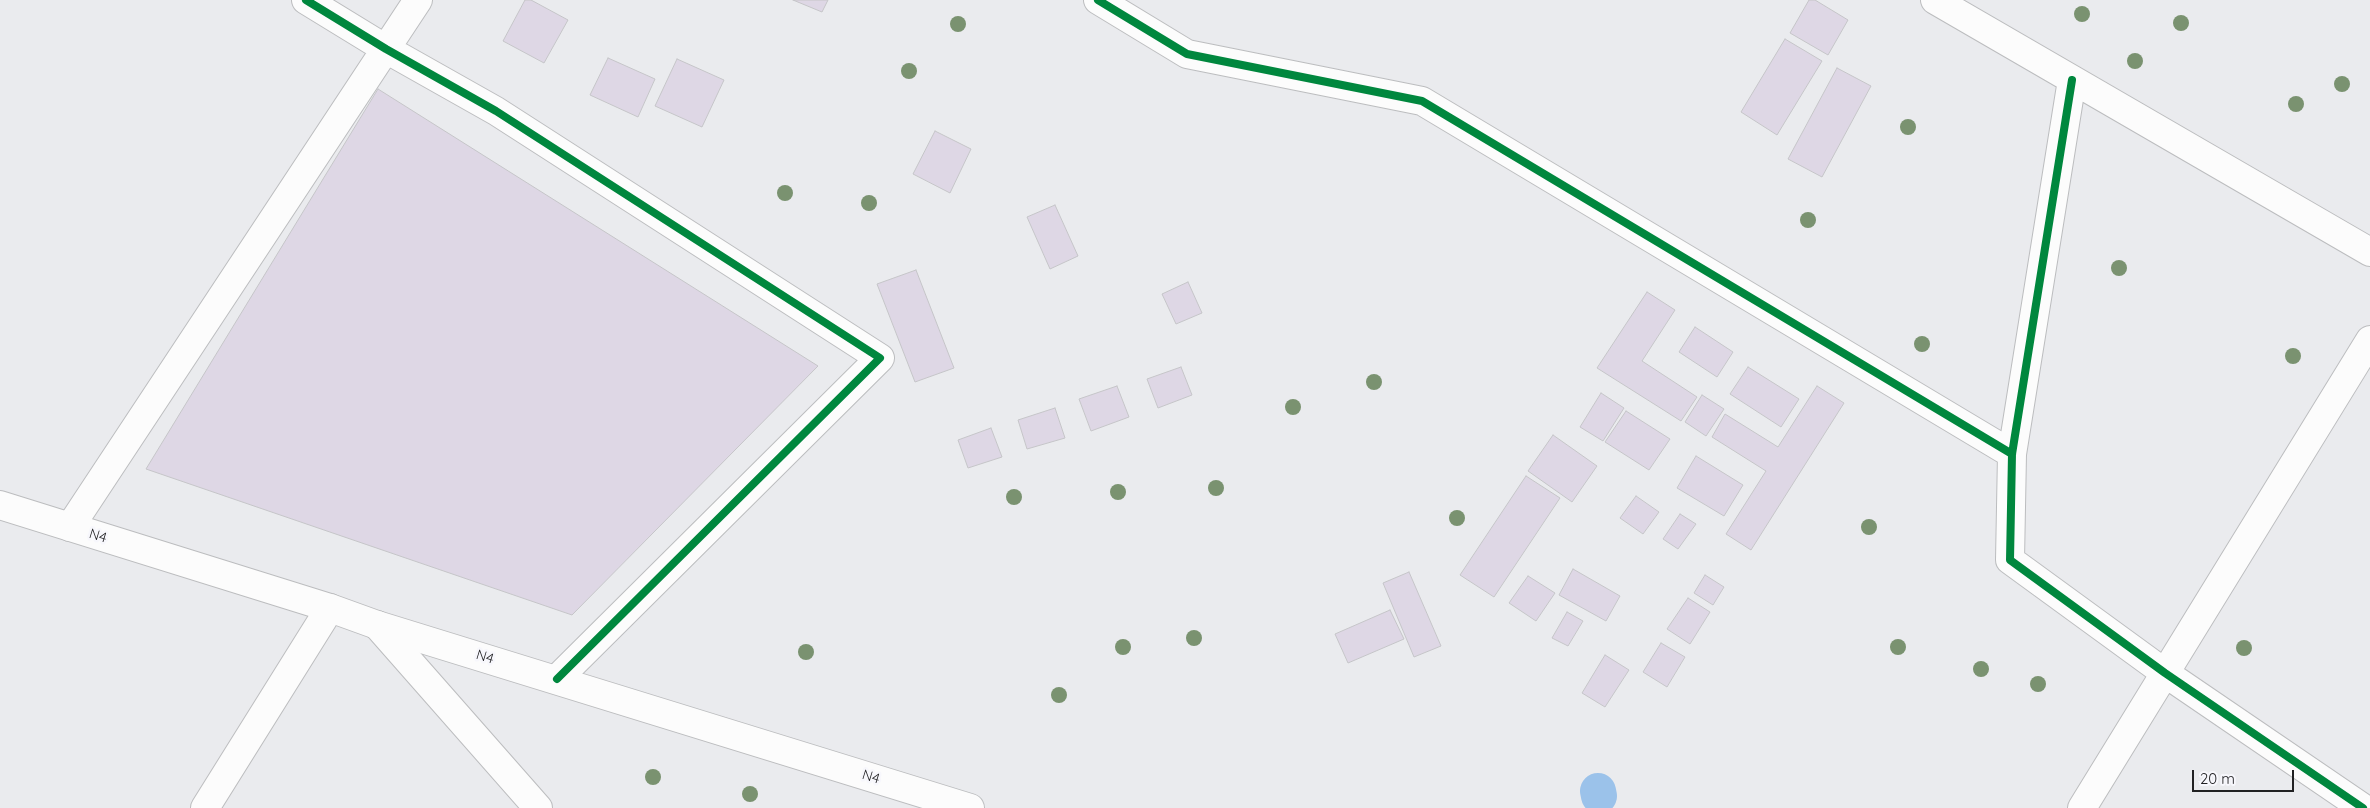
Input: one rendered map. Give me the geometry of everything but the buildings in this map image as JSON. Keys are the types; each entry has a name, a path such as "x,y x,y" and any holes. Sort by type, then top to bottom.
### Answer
{"street":[{"path":"306,0 386,49 496,111 880,358 557,679"},
{"path":"70,527 418,0"},
{"path":"1098,0 1187,54 1422,100 2012,454"},
{"path":"1935,0 2370,252"},
{"path":"2072,80 2012,454 2010,560 2164,673 2363,808"},
{"path":"2082,808 2370,340"},
{"name":"N4","path":"0,505 330,608 377,625 970,808"},
{"path":"205,808 330,608"},
{"path":"377,625 538,808"}],"waterway":[{"path":"1598,791 1599,796"}],"cycle path":[{"path":"306,0 386,49 496,111 880,358 557,679"},
{"path":"1098,0 1187,54 1422,101 2012,454"},
{"path":"2072,80 2012,454 2010,560 2165,673 2363,808"}]}
